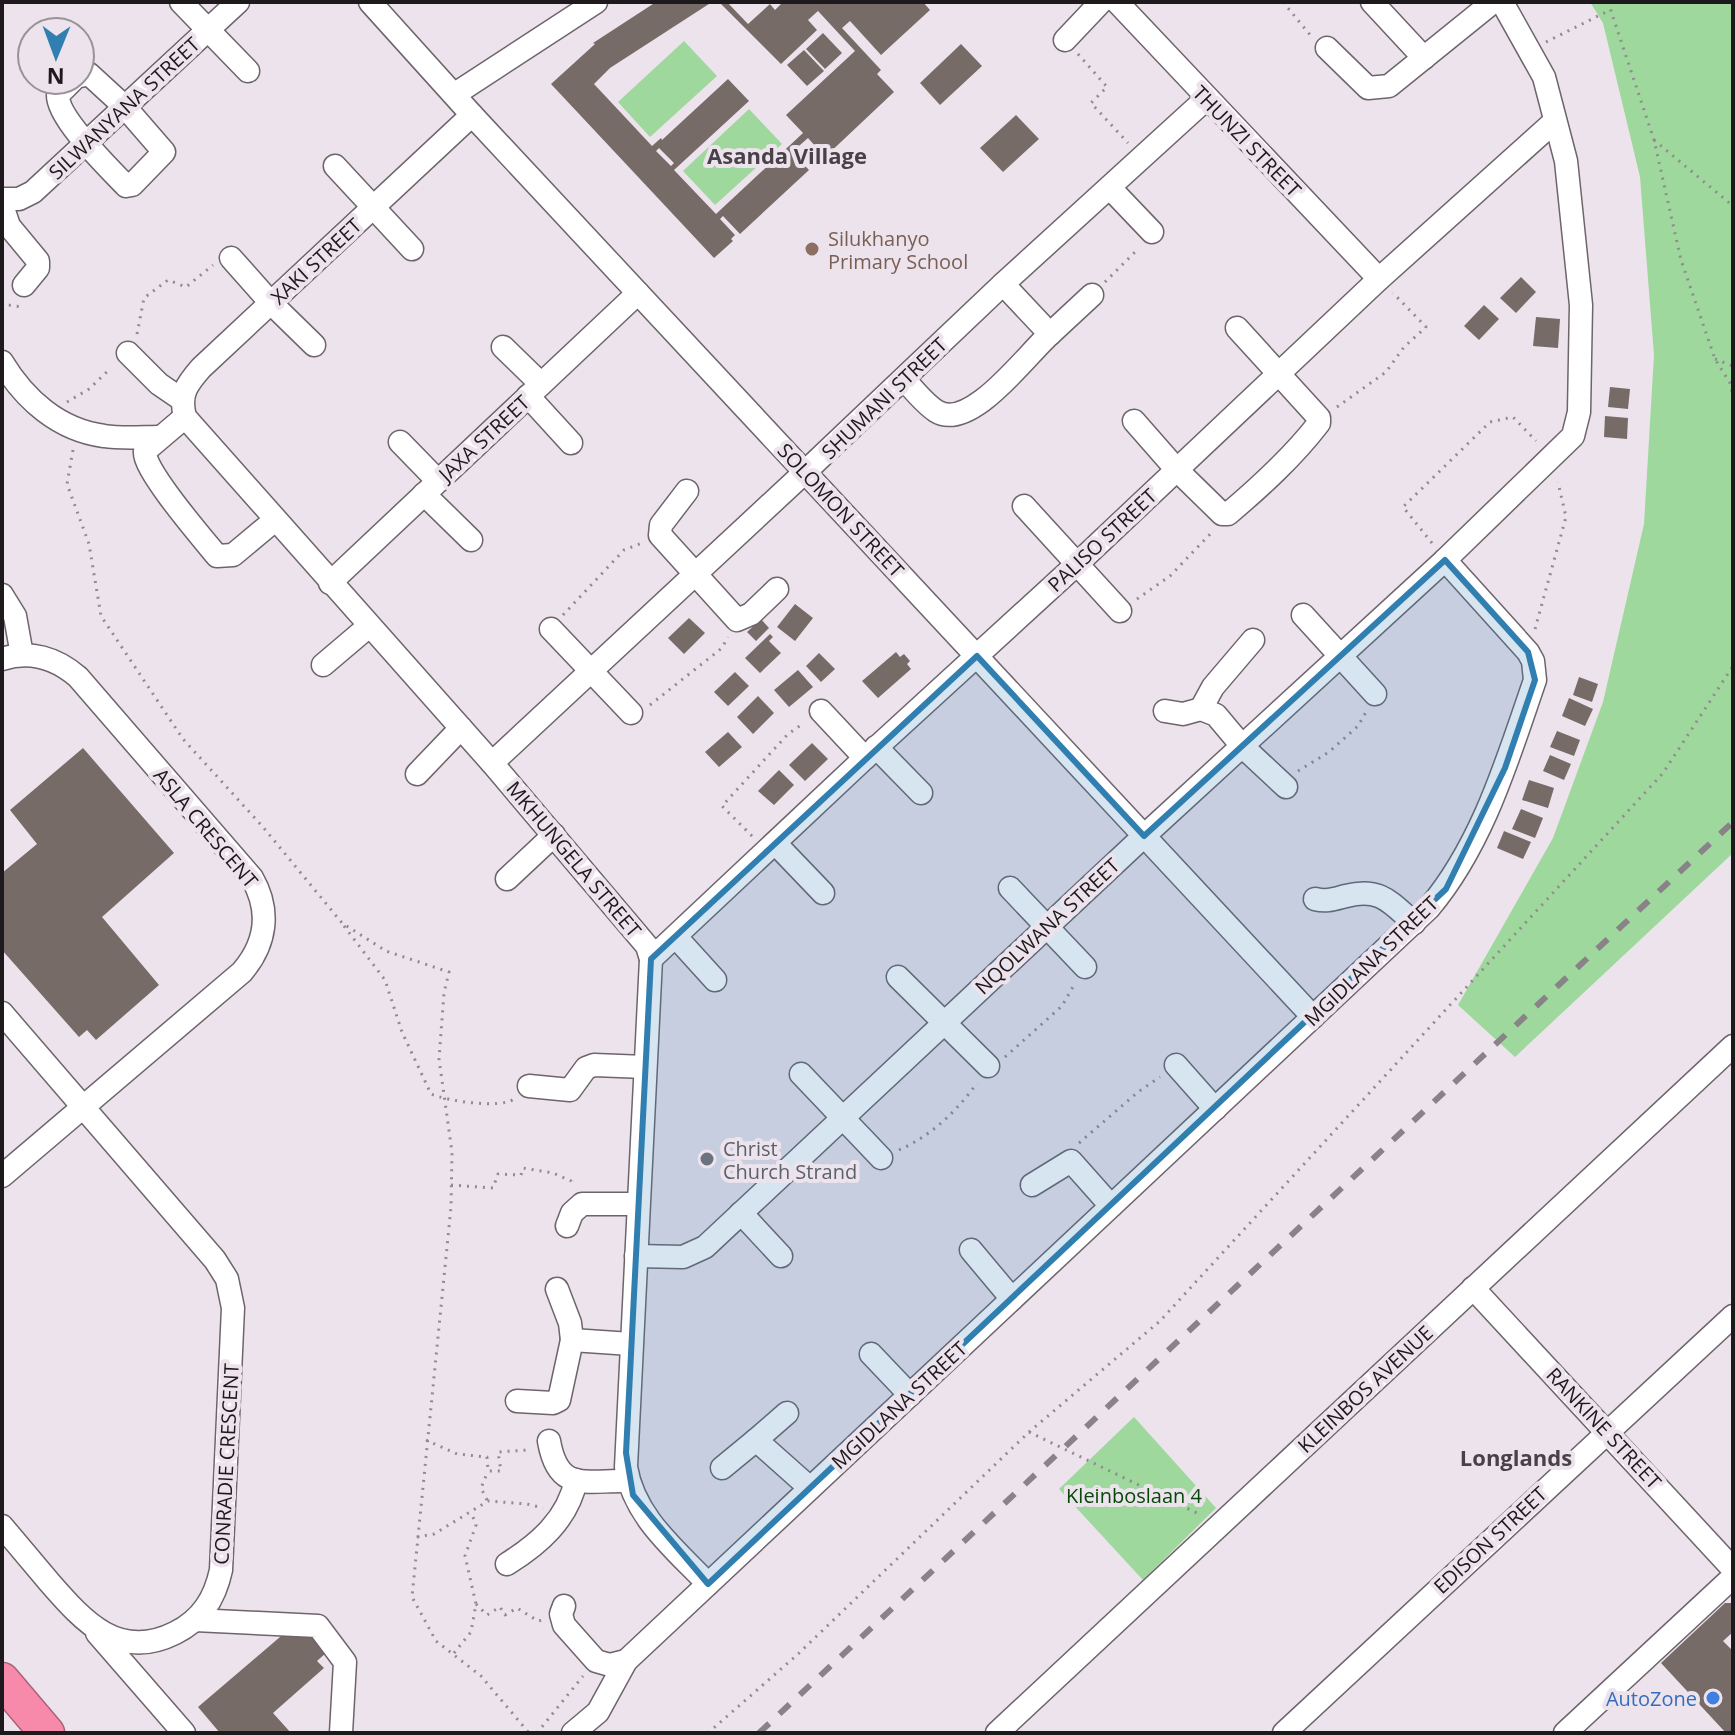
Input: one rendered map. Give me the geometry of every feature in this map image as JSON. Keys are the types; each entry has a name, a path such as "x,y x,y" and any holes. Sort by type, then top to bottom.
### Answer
{"highway":[{"path":"2,1680 47,1733"}],"street":[{"path":"181,2 248,71"},
{"name":"SILWANYANA STREET","path":"2,199 19,199 33,192 238,2"},
{"name":"SOLOMON STREET","path":"370,2 1313,1017"},
{"path":"455,94 596,2"},
{"path":"1065,40 1101,2"},
{"name":"THUNZI STREET","path":"1117,2 1379,279"},
{"path":"1372,2 1424,58"},
{"path":"1327,48 1368,88 1389,86 1493,2"},
{"path":"1445,560 1563,447 1577,427 1581,305 1566,161 1544,77 1502,2"},
{"path":"58,96 58,101 85,144 126,186 132,185 164,152 125,107 96,80"},
{"name":"SHUMANI STREET","path":"492,763 1003,284 1206,99"},
{"name":"XAKI STREET","path":"160,437 183,408 187,384 201,368 472,115"},
{"name":"PALISO STREET","path":"651,959 1379,279 1555,121"},
{"path":"335,166 412,249"},
{"path":"1110,188 1152,232"},
{"path":"2,205 9,226 38,261 38,268 24,285"},
{"path":"231,258 314,345"},
{"path":"1003,284 1050,334"},
{"name":"JAXA STREET","path":"330,583 638,293"},
{"path":"904,379 936,411 963,414 984,400 1092,295"},
{"path":"1134,421 1177,470 1217,510 1226,514 1279,468 1309,436 1319,423 1319,418 1237,328"},
{"path":"503,347 571,443"},
{"name":"MKHUNGELA STREET","path":"128,353 183,408 275,520 492,763 647,946 651,959 626,1453 628,1481 646,1518 708,1584"},
{"path":"2,362 29,399 48,414 77,429 105,436 160,437"},
{"path":"160,437 145,451 144,460 217,556 233,555 275,520"},
{"path":"400,442 471,540"},
{"path":"687,491 661,525 660,535 737,620 751,614 777,589"},
{"path":"1024,506 1120,611"},
{"name":"NQOLWANA STREET","path":"636,1256 690,1255 705,1247 1144,836 1445,560"},
{"name":"MGIDLANA STREET","path":"573,1733 598,1712 626,1661 1414,923 1446,889 1465,856 1505,768 1535,680 1533,661 1528,652 1445,560"},
{"path":"2,595 13,609 12,657"},
{"path":"1303,615 1375,694"},
{"path":"323,665 369,626"},
{"path":"551,629 631,713"},
{"path":"1201,709 1213,687 1253,640"},
{"name":"ASLA CRESCENT","path":"12,657 47,658 78,677 252,878 264,910 263,936 258,950 242,972 84,1105"},
{"path":"1165,711 1183,714 1201,709 1216,715 1242,746 1286,787"},
{"path":"821,711 921,793"},
{"path":"417,774 461,728"},
{"path":"507,879 554,835"},
{"path":"771,847 823,893"},
{"path":"1010,888 1085,967"},
{"path":"1315,899 1331,901 1361,892 1374,892 1414,923"},
{"path":"676,937 715,980"},
{"path":"898,977 988,1066"},
{"name":"CONRADIE CRESCENT","path":"2,1013 215,1260 231,1290 233,1308 221,1570 211,1600 195,1620"},
{"name":"KLEINBOS AVENUE","path":"997,1733 1733,1046"},
{"path":"529,1086 570,1090 586,1068 594,1065 645,1067"},
{"path":"1176,1065 1215,1109"},
{"path":"801,1074 881,1158"},
{"path":"2,1176 84,1105"},
{"path":"1032,1185 1066,1163 1073,1162 1111,1206"},
{"path":"572,1216 586,1203 638,1204"},
{"path":"741,1213 781,1256"},
{"path":"971,1250 1012,1299"},
{"name":"RANKINE STREET","path":"1473,1288 1733,1569"},
{"path":"517,1401 553,1403 559,1400 572,1340 570,1323 557,1289"},
{"name":"EDISON STREET","path":"1284,1733 1733,1316"},
{"path":"572,1340 631,1344"},
{"path":"871,1354 910,1395"},
{"path":"722,1468 787,1413"},
{"path":"756,1440 810,1488"},
{"path":"551,1451 556,1469 564,1478 628,1481"},
{"path":"507,1564 542,1540 570,1501 576,1480"},
{"path":"2,1526 184,1733"},
{"path":"1565,1733 1733,1577"},
{"path":"563,1610 564,1625 596,1661 610,1665 626,1661"},
{"path":"90,1626 116,1639 144,1642 171,1636 195,1620 318,1626 345,1662 341,1733"}],"path":[{"path":"1283,2 1311,36 1327,48"},
{"path":"1608,2 1654,140 1681,260 1715,359 1731,384 1733,396"},
{"path":"1528,46 1540,41 1548,43 1610,10"},
{"path":"1065,40 1107,87 1091,103 1142,158"},
{"path":"1654,140 1733,206"},
{"path":"1092,295 1130,259 1152,232"},
{"path":"48,414 89,389 128,353 140,327 144,298 168,280 186,287 218,262 231,258"},
{"path":"1319,418 1353,398 1386,372 1404,347 1426,327 1379,279"},
{"path":"1715,359 1733,366"},
{"path":"77,429 67,484 89,544 101,616 183,739 263,827 385,980 402,1032 431,1094 443,1100 507,1104 529,1086"},
{"path":"1120,611 1170,576 1200,547 1226,514"},
{"path":"551,629 624,550 660,535"},
{"path":"631,713 651,705 722,648 737,620"},
{"path":"708,1733 797,1655 1029,1432 1160,1321 1663,773 1733,666"},
{"path":"1286,787 1300,768 1329,752 1358,726 1375,694"},
{"path":"771,847 722,806 788,734 821,711"},
{"path":"342,923 386,951 449,972 444,993 439,1059 452,1152 451,1185 412,1597 436,1641 481,1676 529,1733"},
{"path":"881,1158 915,1143 960,1107 988,1066 1005,1057 1062,1006 1085,967"},
{"path":"1073,1162 1080,1141 1138,1092 1176,1065"},
{"path":"451,1185 493,1188 498,1174 521,1175 523,1168 553,1173 571,1181 572,1216"},
{"path":"1029,1432 1220,1524"},
{"path":"426,1440 457,1454 487,1457 488,1471 481,1488 488,1501"},
{"path":"488,1471 501,1471 498,1452 551,1451"},
{"path":"417,1537 434,1534 488,1501 527,1504 562,1513"},
{"path":"454,1653 471,1632 476,1604 465,1556 476,1525 471,1512"},
{"path":"476,1604 487,1615 500,1607 505,1615 517,1608 538,1621 563,1610"},
{"path":"537,1733 596,1661"}],"highlighted area":[{"path":"1445,560 1528,652 1535,680 1505,768 1446,889 708,1584 633,1495 626,1453 651,959 977,656 1144,836"}],"green space":[{"path":"1590,2 1733,2 1733,853 1515,1057 1458,1005 1553,838 1603,702 1644,524 1654,355 1640,177 1603,23"},
{"path":"684,41 717,76 650,137 618,102"},
{"path":"749,109 782,144 715,205 683,171"},
{"name":"Kleinboslaan 4","path":"1134,1417 1216,1508 1143,1580 1059,1489"}],"building":[{"path":"656,2 712,2 610,68 594,84 652,146 728,79 749,101 674,170 716,214 803,133 786,115 855,51 818,11 808,20 817,30 781,64 719,2 727,2 748,24 770,4 775,10 783,2 923,2 930,10 881,55 850,21 842,28 881,70 877,74 894,92 825,157 808,138 792,152 809,170 740,234 723,216 720,219 735,235 731,239 733,241 714,258 551,84 593,43","holes":["659,148 674,163 671,166 656,151"]},
{"path":"823,33 842,53 825,69 806,49"},
{"path":"961,44 982,66 940,105 920,83"},
{"path":"804,50 824,71 807,86 787,65"},
{"path":"1016,115 1039,139 1003,172 980,148"},
{"path":"1521,277 1536,292 1516,313 1500,298"},
{"path":"1484,305 1499,319 1479,340 1464,326"},
{"path":"1536,317 1560,319 1558,348 1533,346"},
{"path":"1610,387 1630,389 1628,409 1608,407"},
{"path":"1605,416 1628,418 1627,439 1604,437"},
{"path":"795,604 813,618 795,641 777,627"},
{"path":"689,618 705,633 684,654 668,638"},
{"path":"761,619 769,628 756,641 747,632"},
{"path":"770,634 773,637 769,641 781,653 760,673 745,658"},
{"path":"896,652 900,657 904,654 910,661 907,664 911,669 878,698 862,681"},
{"path":"819,653 835,669 821,682 806,666"},
{"path":"798,670 813,687 789,707 774,690"},
{"path":"735,672 749,686 728,706 714,692"},
{"path":"1579,677 1598,684 1592,702 1573,695"},
{"path":"758,696 774,713 753,734 737,717"},
{"path":"1569,698 1593,709 1585,726 1562,716"},
{"path":"1557,731 1580,740 1574,756 1550,747"},
{"path":"728,732 742,747 719,767 705,752"},
{"path":"812,743 828,759 805,781 789,765"},
{"path":"83,748 174,853 102,917 159,985 96,1040 87,1030 79,1037 2,950 2,873 37,844 10,810"},
{"path":"1550,755 1571,764 1564,780 1543,771"},
{"path":"779,770 794,785 774,805 758,791"},
{"path":"1529,780 1554,788 1548,808 1522,800"},
{"path":"1521,809 1543,818 1535,838 1512,829"},
{"path":"1504,831 1531,842 1523,859 1497,848"},
{"name":"AutoZone","path":"1725,1603 1733,1603 1733,1632 1723,1641 1733,1651 1733,1733 1726,1733 1661,1663"},
{"path":"287,1631 310,1632 327,1652 317,1661 324,1668 273,1713 291,1733 220,1733 198,1707"}],"railway":[{"path":"759,1733 1733,822"}],"place":[{"name":"Silukhanyo Primary School","path":"812,249"},
{"name":"Christ Church Strand","path":"707,1159"},
{"name":"AutoZone","path":"1713,1698"}],"district":[{"name":"Asanda Village","path":"787,155"},
{"name":"Longlands","path":"1516,1457"}]}
